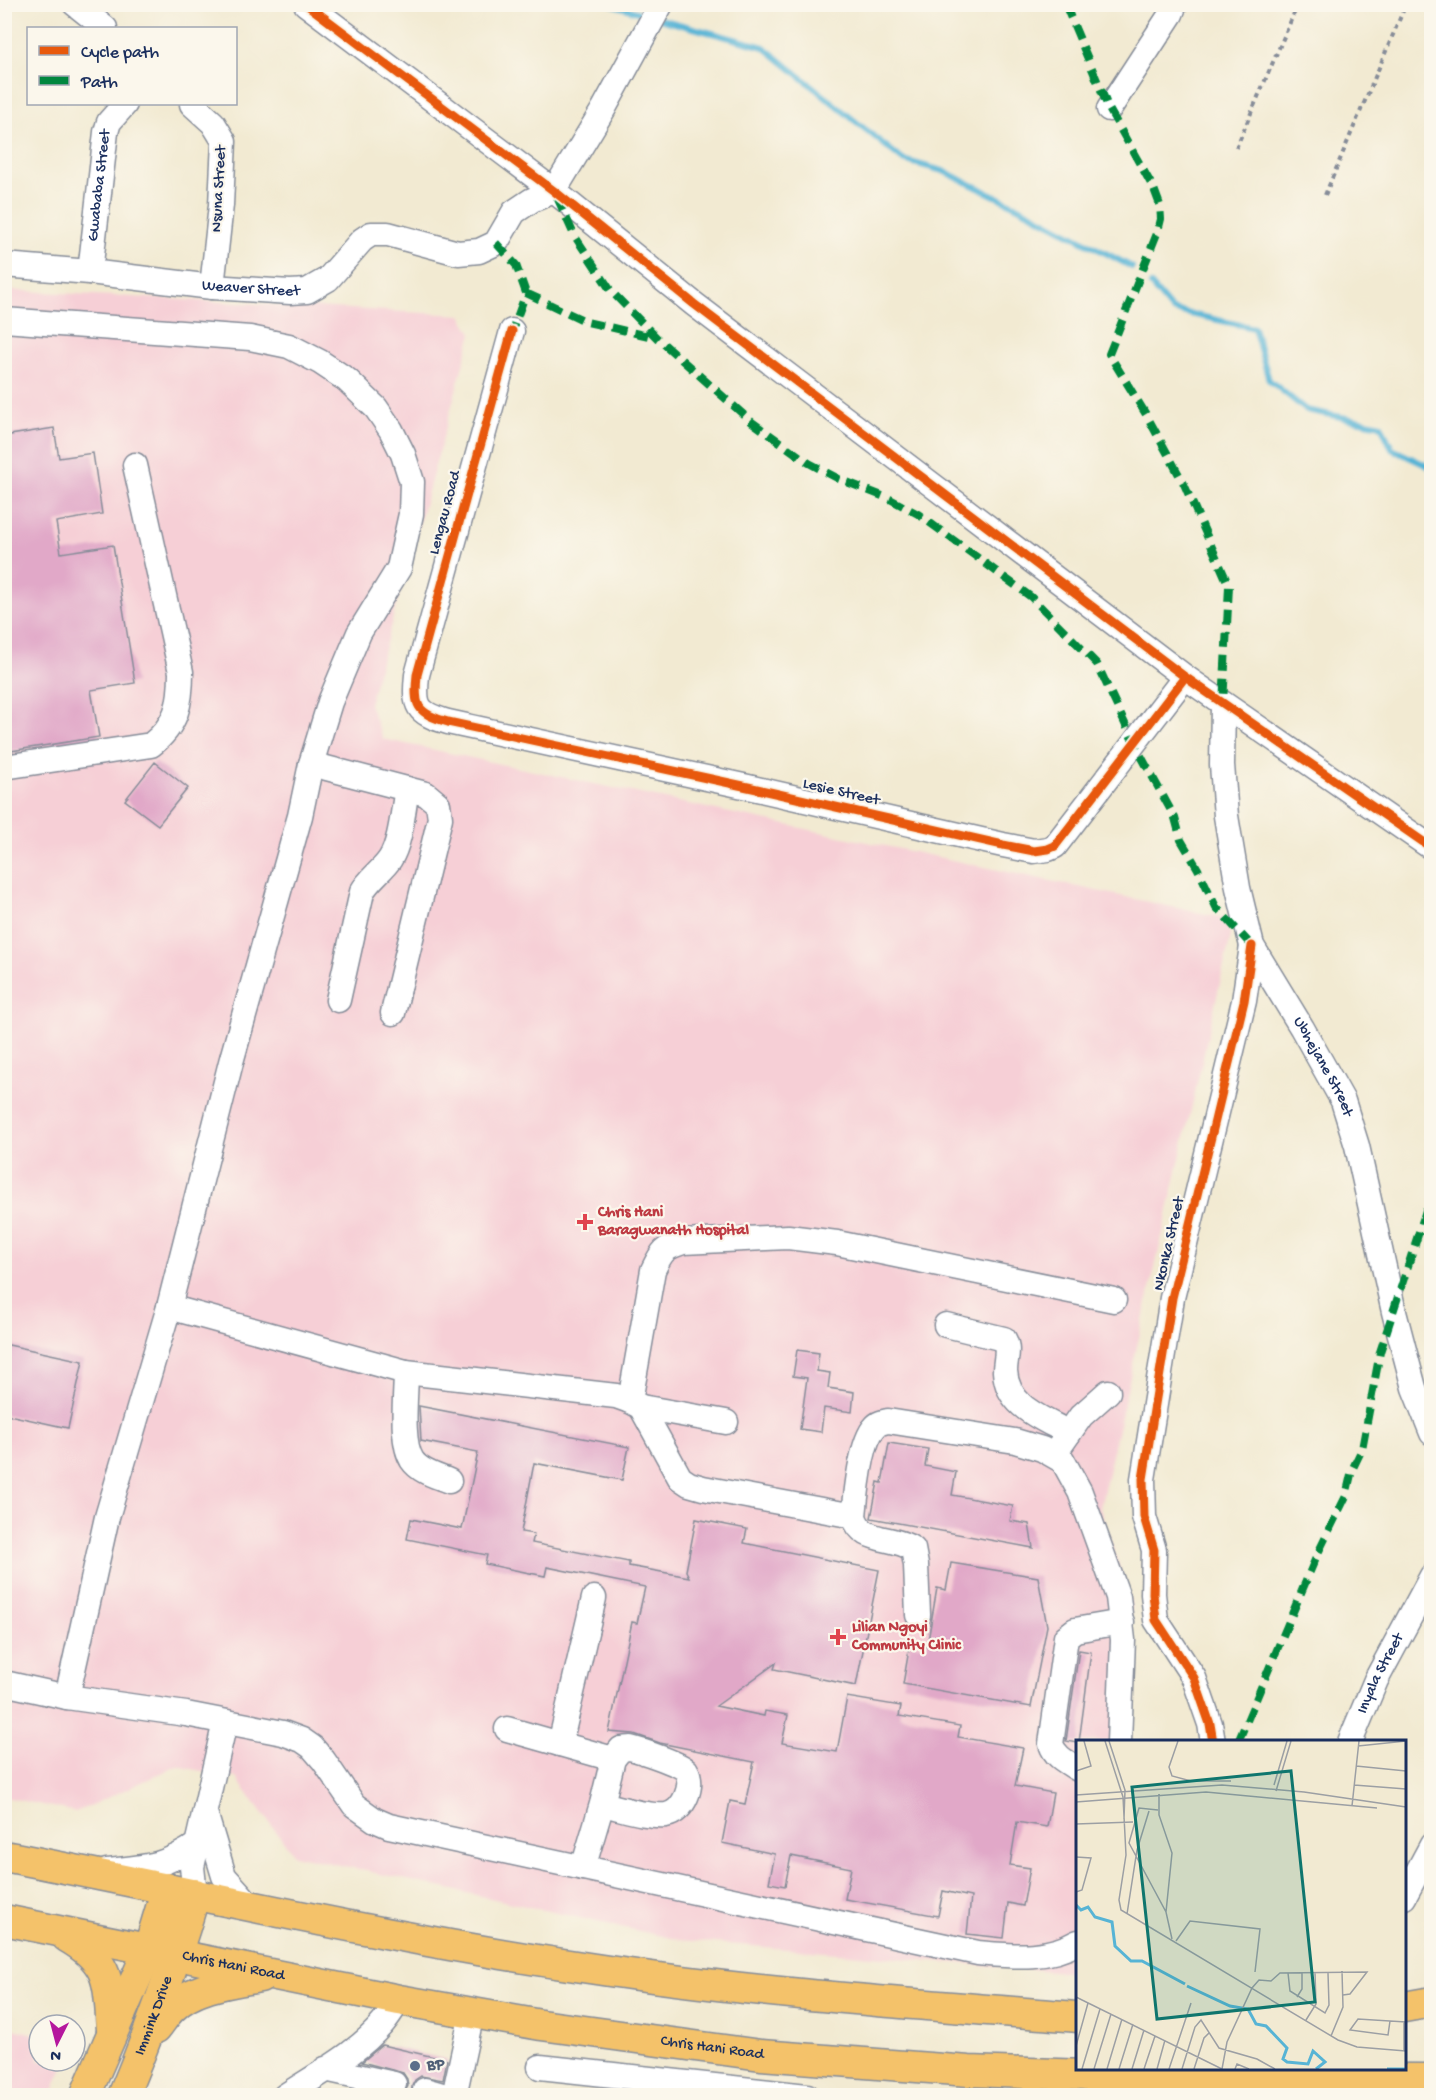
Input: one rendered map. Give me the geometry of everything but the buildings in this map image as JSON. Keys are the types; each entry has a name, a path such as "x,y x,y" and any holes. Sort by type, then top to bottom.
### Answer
{"main road":[{"path":"4,1856 87,1872 188,1873 250,1905 450,1946 591,1968 778,1992 1076,2017"},
{"name":"Immink Drive","path":"85,2096 148,1951 188,1873"},
{"name":"Immink Drive","path":"123,2096 146,2042 177,1956 188,1873"},
{"name":"Chris Hani Road","path":"4,1920 399,2000 553,2027 761,2055 958,2070 1172,2078 1429,2080"},
{"path":"56,1930 90,1952 99,1962 108,1985 112,2033"},
{"path":"146,2042 171,2008 180,2001 210,1988 271,1974"},
{"path":"1406,2007 1431,2002"},
{"path":"1406,2020 1431,2020"}],"street":[{"path":"75,4 104,27"},
{"path":"306,4 554,191 694,304 1185,677 1431,848"},
{"path":"554,191 603,110 661,4"},
{"path":"1109,109 1175,4"},
{"name":"Gwababa Street","path":"90,272 106,132 109,122 124,105"},
{"name":"Nsuna Street","path":"193,105 213,123 224,141 222,205 212,287"},
{"name":"Weaver Street","path":"4,265 90,272 212,287 308,291 328,279 362,240 371,234 380,233 458,253 478,251 496,243 514,212 531,200 554,191"},
{"path":"4,320 250,338 289,346 320,362 347,380 376,408 403,454 412,482 411,514 399,568 359,633 330,702 311,764 300,816 231,1062 169,1307 107,1517 67,1697"},
{"name":"Lengau Road","path":"417,704 415,696 417,675 512,331"},
{"path":"4,767 151,745 171,726 178,709 181,672 135,465"},
{"name":"Lesie Street","path":"417,704 426,714 448,722 748,787 973,839 1041,851 1055,846 1185,677"},
{"name":"Ubhejane Street","path":"1223,705 1222,765 1226,816 1238,888 1252,946 1307,1036 1343,1101 1357,1146 1394,1312 1414,1388 1431,1433"},
{"path":"311,764 426,794 438,804 440,818 393,1012"},
{"path":"338,1000 362,892 392,856 396,847 407,789"},
{"name":"Nkonka Street","path":"1213,1740 1210,1724 1194,1678 1156,1620 1153,1594 1154,1550 1144,1517 1143,1479 1172,1298 1244,1001 1252,946"},
{"path":"854,1516 703,1488 689,1484 677,1473 636,1404 653,1270 660,1254 667,1247 683,1242 788,1237 837,1244 1114,1300"},
{"path":"169,1307 406,1372 616,1396 636,1404 726,1422"},
{"path":"946,1325 1004,1339 1008,1352 1005,1369 1007,1385 1011,1395 1030,1412 1069,1433"},
{"path":"406,1372 406,1440 412,1460 426,1472 448,1481"},
{"path":"1054,1455 1081,1416 1108,1392"},
{"path":"918,1615 913,1549 907,1545 869,1535 856,1525 854,1516 866,1440 874,1427 888,1421 1015,1441 1054,1455 1063,1461 1080,1492 1118,1597 1122,1622 1119,1740"},
{"name":"Inyala Street","path":"1351,1740 1376,1680 1431,1576"},
{"path":"560,1744 594,1598"},
{"path":"1076,1768 1060,1758 1051,1744 1066,1637 1075,1630 1122,1622"},
{"path":"4,1683 67,1697 186,1714 283,1733 302,1740 312,1747 324,1761 354,1805 375,1820 389,1826 978,1953 1038,1956 1076,1942"},
{"name":"Immink Drive","path":"188,1873 205,1814 225,1722"},
{"path":"507,1728 613,1759"},
{"path":"583,1868 613,1759 621,1749 630,1748 684,1768 688,1781 686,1798 678,1810 669,1815 657,1815 602,1804"},
{"path":"205,1814 224,1876 250,1905"},
{"path":"1406,1893 1431,1845"},
{"path":"87,1872 151,1867 176,1857 188,1873"},
{"path":"285,2096 374,2033 399,2000"},
{"path":"454,2096 472,2013"},
{"path":"540,2067 807,2096"},
{"path":"326,2069 394,2084"}],"path":[{"path":"1236,148 1298,4"},
{"path":"1325,195 1406,4"},
{"path":"1428,206 1431,197"}],"shaded area":[{"name":"Chris Hani Baragwanath Hospital","path":"4,290 461,315 472,333 369,704 383,739 1224,918 1231,935 1100,1508 1131,1603 1125,1740 1076,1740 1076,1973 680,1940 294,1855 236,1778 177,1766 76,1812 5,1797"},
{"path":"5,2027 27,2032 27,2073 61,2073 51,2095 5,2095"}],"waterway":[{"path":"611,4 650,16"},
{"path":"660,19 764,47 903,160 943,171 1020,208 1132,267"},
{"path":"1151,285 1172,310 1254,328 1269,380 1306,410 1381,425 1392,449 1432,468"}],"marked path":[{"path":"1065,4 1109,109 1154,189 1160,205 1161,219 1158,231 1109,354 1147,416 1184,484 1229,586 1223,705"},
{"path":"557,197 574,235 611,291 657,338 752,422 809,463 918,514 1031,597 1097,664 1134,743 1175,818 1181,840 1216,907 1252,946"},
{"path":"496,243 516,265 526,293 512,331"},
{"path":"526,293 587,322 657,338"},
{"path":"1239,1740 1317,1555 1346,1496 1352,1470 1362,1449 1380,1352 1432,1192"}],"cycle path":[{"path":"306,4 554,191 694,304 1185,677 1432,848"},
{"path":"512,331 417,675 417,701 419,707 429,715 448,722 1034,851 1055,846 1185,677"},
{"path":"1213,1740 1210,1724 1194,1678 1156,1620 1153,1594 1154,1550 1144,1517 1143,1479 1172,1298 1244,1001 1252,946"}],"place":[{"name":"Chris Hani Baragwanath Hospital","path":"585,1222"},
{"name":"Lilian Ngoyi Community Clinic","path":"838,1637"},
{"name":"BP","path":"415,2066"}]}
